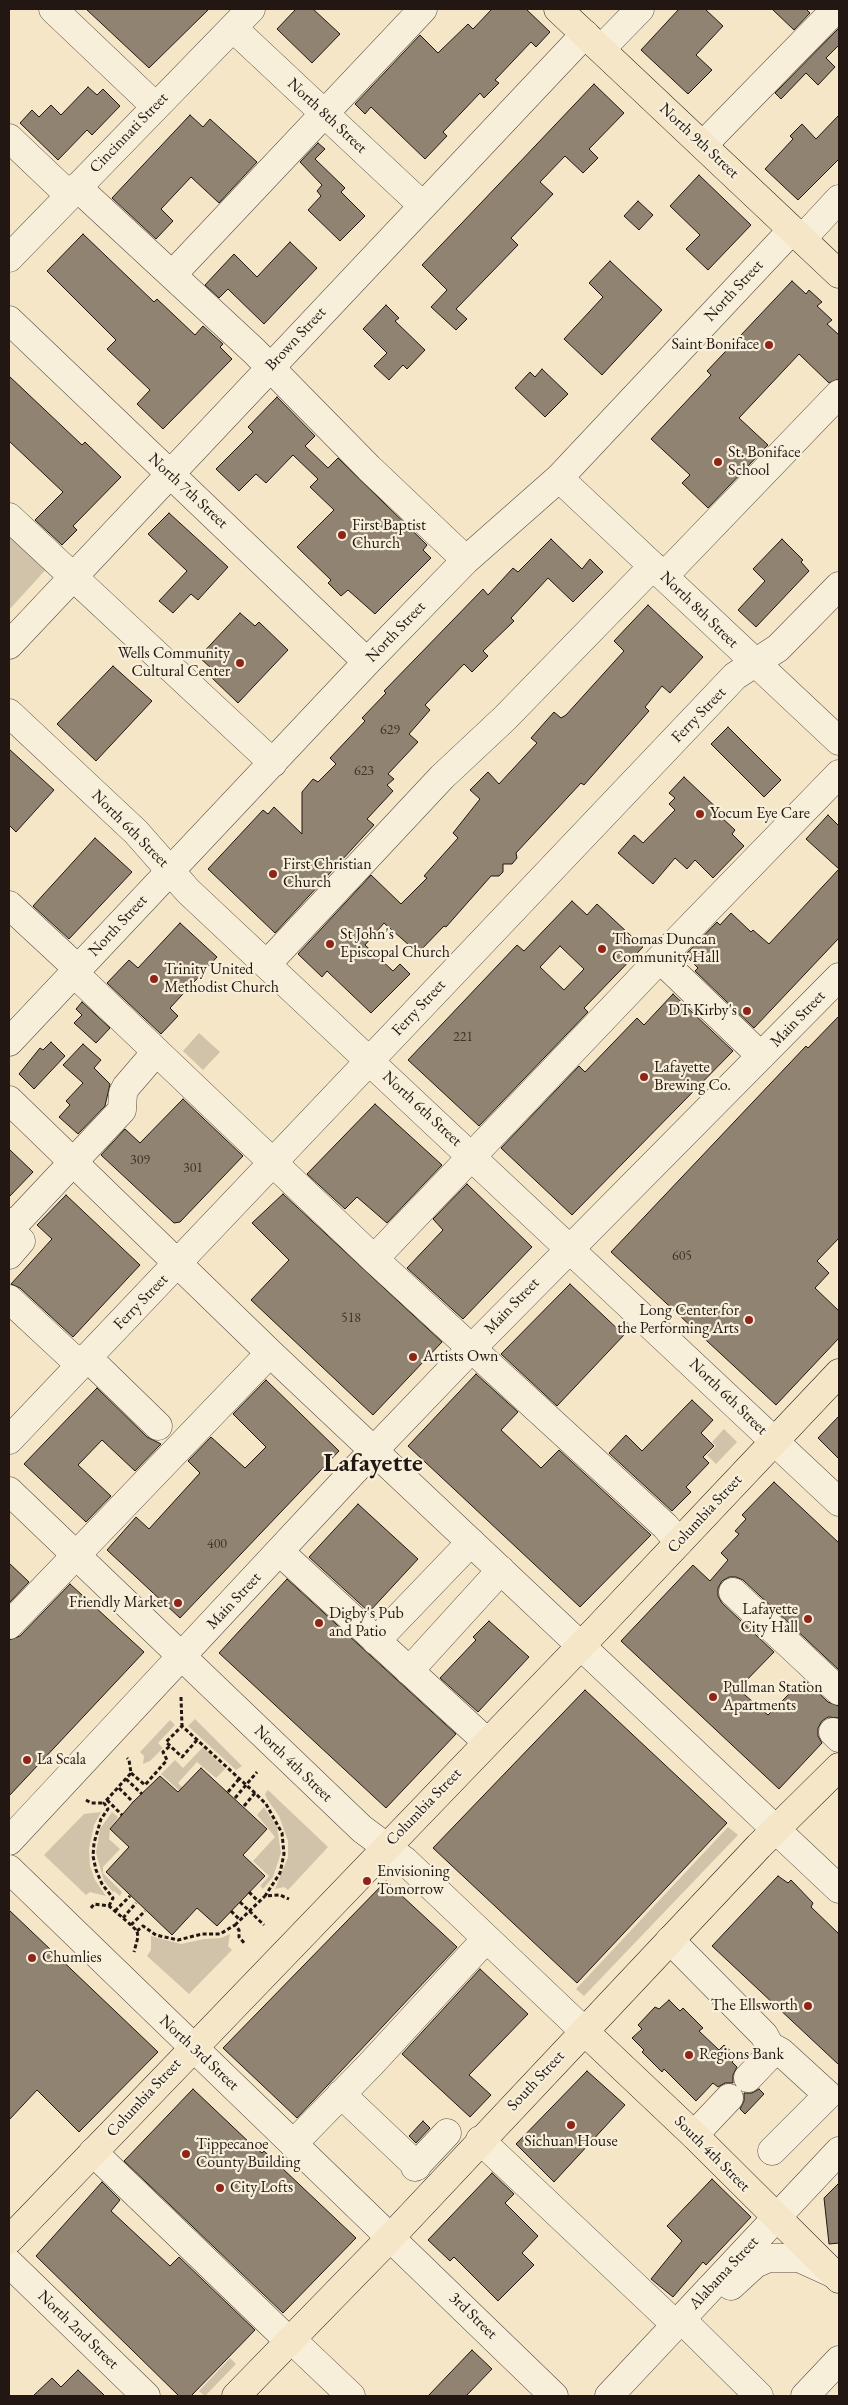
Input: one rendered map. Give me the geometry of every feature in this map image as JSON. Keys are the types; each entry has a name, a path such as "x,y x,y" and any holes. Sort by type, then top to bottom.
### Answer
{"main road":[{"name":"North 9th Street","path":"558,9 704,144 839,274"},
{"name":"Columbia Street","path":"9,2240 193,2046 581,1646 839,1372"},
{"name":"South Street","path":"236,2396 390,2238 480,2140 775,1829 839,1767"},
{"name":"South 4th Street","path":"584,2031 694,2135 838,2277"}],"street":[{"path":"172,275 423,9"},
{"name":"Brown Street","path":"9,645 422,205 593,42 640,9"},
{"path":"704,144 836,9"},
{"path":"63,12 155,106"},
{"name":"North 8th Street","path":"242,18 324,113 422,205"},
{"name":"Cincinnati Street","path":"9,258 242,18"},
{"path":"9,138 172,275 466,560"},
{"name":"North Street","path":"9,1042 366,662 466,560 559,478 797,234 839,199"},
{"name":"North 7th Street","path":"9,320 153,460 170,472 366,662"},
{"path":"267,964 442,777 658,571 839,394"},
{"name":"North 8th Street","path":"559,478 839,741"},
{"path":"9,517 72,578 273,763"},
{"name":"Ferry Street","path":"9,1440 735,676 778,648 839,586"},
{"name":"North 6th Street","path":"9,713 136,832 188,891 839,1502"},
{"path":"374,1259 839,774"},
{"path":"9,905 156,1052 374,1259 666,1526 679,1542"},
{"path":"660,959 761,1056"},
{"name":"Main Street","path":"9,1841 472,1348 839,977"},
{"path":"13,1239 13,1226 122,1110 123,1093 126,1087 156,1052"},
{"path":"9,1100 270,1353 839,1889"},
{"path":"9,1299 158,1426"},
{"path":"9,1625 270,1353"},
{"name":"North 4th Street","path":"9,1491 362,1829 405,1861 486,1940 584,2031"},
{"path":"376,1641 470,1542"},
{"path":"280,1552 487,1742"},
{"path":"409,1672 501,1570"},
{"path":"733,1592 839,1690"},
{"name":"North 3rd Street","path":"9,1869 390,2238"},
{"path":"293,2144 486,1940"},
{"path":"670,1940 746,2015 764,2035 770,2046 781,2052 828,2095 772,2151"},
{"path":"748,2078 768,2057 770,2046"},
{"path":"342,2094 419,2164 447,2133"},
{"path":"694,2135 729,2098"},
{"path":"480,2140 684,2316 759,2396"},
{"name":"Alabama Street","path":"609,2396 839,2151"},
{"path":"93,2152 289,2343 331,2394"},
{"name":"3rd Street","path":"390,2238 554,2396"},
{"path":"684,2316 721,2294 755,2264 769,2258 799,2258 816,2264 838,2277"},
{"name":"North 2nd Street","path":"9,2263 146,2396"},
{"path":"805,2396 839,2360"}],"path":[{"path":"137,1931 143,1926 156,1935 178,1940 202,1934 220,1934 235,1925 265,1896 282,1868 284,1846 276,1820 266,1804 255,1793 182,1726 180,1697"},
{"path":"182,1726 166,1742 170,1746 182,1756 197,1740"},
{"path":"126,1758 129,1760 131,1773 145,1785 167,1760 163,1752 170,1746"},
{"path":"235,1798 257,1772"},
{"path":"86,1800 91,1803 104,1803 131,1773"},
{"path":"228,1792 239,1779"},
{"path":"126,1780 142,1794"},
{"path":"119,1788 133,1802"},
{"path":"244,1806 255,1793"},
{"path":"107,1800 122,1815"},
{"path":"104,1803 108,1809 97,1830 93,1856 102,1884 113,1898 109,1906"},
{"path":"249,1892 258,1901"},
{"path":"265,1896 280,1895 289,1899"},
{"path":"115,1911 130,1896"},
{"path":"240,1902 264,1925"},
{"path":"123,1918 136,1903"},
{"path":"91,1908 94,1904 109,1906 137,1931 137,1948 134,1952"},
{"path":"131,1925 144,1911"},
{"path":"231,1911 240,1920"},
{"path":"235,1925 239,1930 239,1937 245,1944"}],"shaded area":[{"path":"9,527 49,566 9,610"},
{"path":"199,1033 220,1052 203,1070 183,1051"},
{"path":"724,1429 737,1442 716,1464 707,1455 716,1446 712,1442"},
{"path":"195,1719 242,1766 236,1770 188,1726"},
{"path":"170,1720 175,1725 158,1743 163,1748 150,1761 143,1764 144,1756 140,1752"},
{"path":"203,1747 225,1769 216,1778 197,1762 178,1783 189,1794 186,1797 161,1774 175,1760 183,1768"},
{"path":"268,1790 328,1847 288,1890 284,1887 275,1889 288,1857 288,1841 279,1816 265,1794"},
{"path":"264,1807 277,1827 281,1853 273,1877 263,1889 260,1886 269,1876 253,1861 275,1837 257,1815"},
{"path":"101,1812 94,1825 89,1849 90,1866 95,1880 106,1896 90,1892 86,1895 44,1855 84,1814"},
{"path":"112,1812 118,1817 110,1829 109,1839 120,1849 103,1867 103,1873 122,1892 120,1896 113,1892 104,1881 96,1853 100,1829"},
{"path":"728,1827 738,1835 584,1996 576,1989"},
{"path":"230,1934 228,1946 232,1950 189,1994 147,1956 151,1950 151,1936 181,1944 204,1939 221,1938"},
{"path":"230,2358 236,2364 205,2396 199,2391"}],"building":[{"path":"86,9 209,9 149,68"},
{"path":"296,9 313,9 340,34 312,63 277,29"},
{"path":"492,9 526,9 550,32 536,47 531,42 495,80 499,83 484,98 480,93 443,132 447,136 425,159 371,107 365,114 355,104 420,35 438,53 468,24 473,29"},
{"path":"679,9 705,9 723,26 696,55 712,70 688,94 641,50"},
{"path":"772,9 806,9 810,13 794,30"},
{"path":"839,28 839,45 826,58 835,67 818,85 806,73 781,99 775,93"},
{"path":"594,84 624,113 589,149 598,158 583,173 565,156 540,182 553,194 511,238 518,245 456,309 467,319 456,330 431,307 447,290 422,265"},
{"path":"88,87 97,95 103,89 120,106 92,135 87,130 58,160 20,123 32,110 39,117 51,105 61,115"},
{"path":"190,115 203,127 210,119 257,162 219,203 191,177 161,209 173,221 156,239 112,198"},
{"path":"839,115 839,159 798,200 765,169 793,139 790,136 802,124 816,139"},
{"path":"318,143 325,149 315,159 345,188 341,192 365,216 340,241 308,210 321,196 317,191 322,185 300,162"},
{"path":"699,175 751,225 708,270 686,249 700,235 670,206"},
{"path":"638,201 653,215 639,230 624,216"},
{"path":"83,234 154,302 157,299 195,335 203,326 223,344 220,347 232,359 163,429 137,404 150,390 107,349 116,340 47,271"},
{"path":"290,242 317,268 264,324 228,289 219,298 205,285 234,254 257,277"},
{"path":"610,261 662,310 602,375 564,339 603,297 589,283"},
{"path":"792,281 806,294 809,290 822,302 817,306 832,320 827,324 839,335 839,379 829,383 799,354 739,418 768,445 708,508 682,483 690,475 651,439 711,375 707,371"},
{"path":"386,305 399,318 395,321 425,350 407,369 403,365 389,380 374,366 387,353 363,329"},
{"path":"542,369 568,394 545,417 515,388 530,372 535,377"},
{"path":"9,376 82,445 85,442 121,477 73,526 77,530 62,545 35,520 63,492 9,441"},
{"name":"First Baptist Church","path":"277,397 315,436 305,446 328,468 338,458 427,545 423,550 431,558 375,614 348,590 341,596 328,583 331,580 297,547 334,510 310,487 318,479 293,455 266,483 256,474 239,491 216,469 253,432 248,427"},
{"path":"169,513 228,567 198,600 191,594 173,613 159,601 187,571 148,534"},
{"path":"551,539 582,569 590,559 603,572 573,602 548,578 511,618 514,621 483,651 488,656 472,672 464,664 425,705 430,710 409,734 418,742 388,774 394,779 387,785 393,791 367,819 374,825 275,933 208,869 263,810 268,814 274,807 302,834 302,792 313,779 318,782 336,764 330,758 365,721 362,718 386,693 384,691 483,589 488,595 513,568 518,572"},
{"path":"782,539 803,560 801,562 809,571 756,627 738,610 765,581 753,569"},
{"path":"648,605 703,657 670,693 662,686 645,707 649,711 584,785 581,783 516,853 517,858 512,864 503,864 503,872 499,876 491,876 446,927 444,926 418,953 384,923 365,945 393,971 400,964 410,974 371,1013 327,971 322,977 298,954 371,875 401,904 427,878 424,876 458,838 453,833 480,799 470,790 488,772 499,784 537,743 531,738 554,712 561,718 566,715 624,651 614,641"},
{"name":"Wells Community Cultural Center","path":"240,613 255,626 259,622 288,650 238,703 209,675 213,670 199,657"},
{"path":"113,666 152,701 96,761 57,724"},
{"path":"728,727 781,780 764,797 711,744"},
{"path":"9,749 54,790 16,832 9,825"},
{"path":"684,777 722,813 720,816 735,830 732,834 744,846 713,878 695,860 687,869 675,858 653,884 618,853 634,835 643,843 675,810 669,804 675,798 669,793"},
{"path":"828,815 839,826 839,869 806,839"},
{"path":"95,838 132,872 69,939 33,906"},
{"path":"839,869 839,938 754,1028 695,971 698,968 685,955 717,922 720,925 731,913 751,932 753,930 769,944"},
{"path":"572,901 587,915 597,904 643,947 584,1008 588,1012 479,1126 408,1060 517,945 524,951","holes":["560,946 584,969 564,990 540,967"]},
{"name":"Trinity United Methodist Church","path":"180,923 217,957 170,1008 178,1016 161,1034 107,983 129,960 138,968"},
{"path":"673,994 733,1051 572,1215 501,1148 579,1066 585,1072 637,1018 644,1025"},
{"path":"82,1002 110,1028 96,1043 74,1023 82,1015 76,1009"},
{"path":"839,1016 839,1238 817,1261 829,1273 815,1288 839,1311 839,1338 776,1405 611,1252 806,1046 808,1048"},
{"path":"51,1042 65,1056 34,1089 19,1074 40,1048 43,1050"},
{"path":"83,1044 101,1060 94,1068 110,1084 105,1106 78,1134 59,1117 70,1105 66,1101 83,1083 63,1065"},
{"path":"183,1099 243,1156 180,1222 174,1223 101,1155 125,1129 140,1143"},
{"path":"375,1104 442,1165 387,1223 357,1197 345,1209 307,1174"},
{"path":"9,1149 33,1172 9,1197"},
{"path":"467,1184 532,1247 463,1319 407,1268 443,1230 433,1219"},
{"path":"283,1194 442,1342 373,1415 251,1300 289,1260 252,1223"},
{"path":"66,1195 140,1265 73,1337 20,1288 11,1284 52,1239 37,1225"},
{"path":"570,1284 624,1335 557,1406 501,1354"},
{"path":"476,1374 518,1412 501,1430 541,1468 559,1450 651,1535 580,1607 408,1446"},
{"path":"266,1380 339,1451 180,1618 107,1550 136,1517 149,1529 200,1473 188,1461 211,1437 245,1468 266,1447 233,1414"},
{"path":"97,1388 147,1437 161,1444 135,1471 102,1440 78,1465 111,1496 86,1522 24,1464"},
{"path":"692,1400 713,1420 701,1433 714,1446 703,1457 709,1463 686,1487 691,1492 672,1511 609,1453 626,1435 642,1451"},
{"path":"839,1416 839,1459 818,1438"},
{"path":"774,1482 839,1543 839,1670 743,1580 729,1577 722,1581 718,1588 718,1596 722,1603 774,1652 738,1689 768,1715 804,1679 828,1702 839,1706 839,1718 828,1717 822,1721 818,1728 818,1736 822,1743 779,1789 621,1641 693,1565 710,1581 728,1560 721,1553 739,1534 735,1531 746,1519 742,1515"},
{"path":"358,1504 418,1559 369,1612 309,1557"},
{"path":"9,1563 29,1582 9,1603"},
{"path":"287,1579 456,1734 386,1808 219,1653"},
{"path":"70,1584 144,1652 9,1796 9,1640 20,1636"},
{"path":"489,1621 529,1657 478,1712 440,1678 476,1640 473,1637"},
{"path":"585,1690 727,1823 577,1983 433,1848"},
{"path":"201,1768 267,1829 243,1855 265,1876 217,1926 197,1908 172,1935 106,1872 129,1847 110,1829 133,1802 160,1776 178,1792"},
{"name":"The Ellsworth","path":"778,1876 788,1883 791,1880 813,1903 811,1907 839,1934 839,2065 712,1946"},
{"path":"386,1881 457,1947 297,2118 223,2048"},
{"path":"9,1910 158,2052 79,2132 37,2090 9,2120"},
{"path":"480,1969 528,2014 469,2075 491,2095 470,2117 402,2054"},
{"name":"Regions Bank","path":"669,2000 680,2011 683,2008 703,2028 699,2031 719,2050 724,2045 737,2057 732,2062 737,2067 733,2075 733,2083 725,2083 718,2087 713,2083 696,2101 664,2069 662,2072 642,2052 644,2050 632,2038 642,2029 638,2025 655,2007 659,2009"},
{"name":"Sichuan House","path":"587,2071 625,2105 554,2182 516,2144"},
{"path":"193,2089 251,2144 262,2153 264,2151 356,2238 283,2313 124,2161"},
{"path":"759,2089 764,2094 745,2114 740,2109 744,2101 744,2093 752,2093"},
{"path":"423,2121 430,2128 416,2143 409,2136"},
{"path":"492,2173 514,2194 505,2203 538,2236 522,2253 534,2265 498,2301 454,2257 450,2261 428,2240"},
{"path":"712,2179 751,2217 706,2265 703,2262 673,2297 651,2279 682,2241 667,2226"},
{"path":"102,2182 120,2200 111,2211 170,2266 179,2257 255,2330 191,2396 179,2396 36,2256"},
{"path":"839,2183 839,2243 829,2244 824,2198"},
{"path":"472,2350 492,2369 466,2396 428,2396"},
{"path":"78,2370 105,2396 33,2396 52,2378 61,2387"}],"place":[{"name":"Saint Boniface","path":"769,345"},
{"name":"St. Boniface School","path":"718,462"},
{"name":"First Baptist Church","path":"342,535"},
{"name":"Wells Community Cultural Center","path":"240,663"},
{"name":"Yocum Eye Care","path":"700,814"},
{"name":"First Christian Church","path":"273,874"},
{"name":"St John's Episcopal Church","path":"330,944"},
{"name":"Thomas Duncan Community Hall","path":"602,949"},
{"name":"Trinity United Methodist Church","path":"154,979"},
{"name":"DT Kirby's","path":"747,1011"},
{"name":"Lafayette Brewing Co.","path":"644,1077"},
{"name":"Long Center for the Performing Arts","path":"749,1320"},
{"name":"Artists Own","path":"413,1357"},
{"name":"Friendly Market","path":"178,1603"},
{"name":"Lafayette City Hall","path":"808,1619"},
{"name":"Digby's Pub and Patio","path":"319,1623"},
{"name":"Pullman Station Apartments","path":"713,1697"},
{"name":"La Scala","path":"27,1760"},
{"name":"Envisioning Tomorrow","path":"367,1881"},
{"name":"Chumlies","path":"32,1958"},
{"name":"The Ellsworth","path":"808,2006"},
{"name":"Regions Bank","path":"689,2055"},
{"name":"Sichuan House","path":"571,2125"},
{"name":"Tippecanoe County Building","path":"186,2154"},
{"name":"City Lofts","path":"220,2188"}],"district":[{"name":"Lafayette","path":"373,1464"}]}
